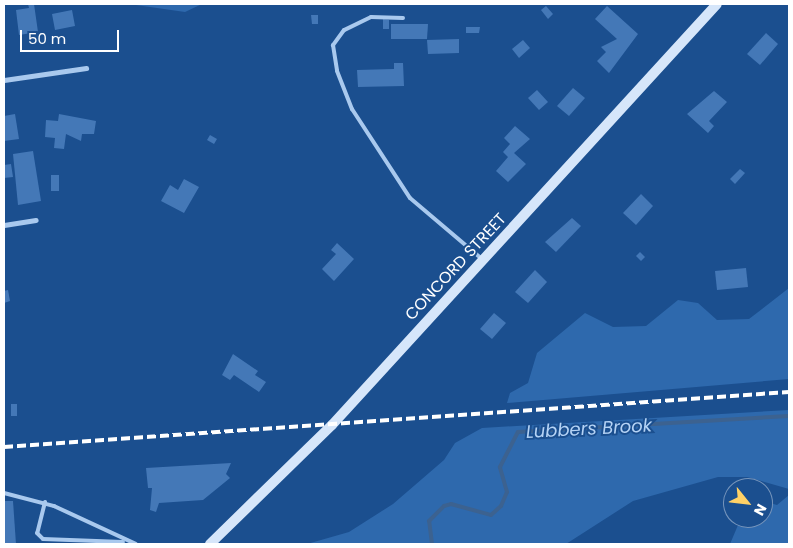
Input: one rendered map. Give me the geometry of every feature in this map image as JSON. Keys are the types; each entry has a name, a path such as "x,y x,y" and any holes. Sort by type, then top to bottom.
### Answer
{"street":[{"name":"CONCORD STREET","path":"210,544 332,425 716,4"},
{"path":"4,80 86,68"},
{"path":"4,225 36,220"}],"lane":[{"path":"403,18 371,17 344,30 333,45 337,70 352,109 410,198 483,260"},
{"path":"4,493 45,502 128,542 136,544"},
{"path":"45,502 37,532 43,539 128,542"}],"shaded area":[{"path":"129,4 202,4 185,12"},
{"path":"789,288 789,379 507,403 510,393 528,383 537,353 585,313 613,327 646,326 678,300 698,303 717,320 749,319"},
{"path":"789,410 789,489 773,484 773,478 718,477 633,501 566,544 307,544 349,532 393,504 444,460 455,443 482,428"},
{"path":"789,495 789,544 730,544 737,528 773,528 773,504 777,505"}],"building":[{"path":"28,4 34,4 38,32 19,35 16,10 29,8"},
{"path":"546,6 553,14 548,19 541,10"},
{"path":"607,6 638,34 609,73 597,61 606,52 601,47 617,39 595,19"},
{"path":"72,10 75,26 55,30 52,14"},
{"path":"311,15 318,15 318,24 312,24"},
{"path":"383,19 389,20 389,29 383,29"},
{"path":"391,24 428,24 427,39 391,39"},
{"path":"466,27 480,27 479,33 466,33"},
{"path":"766,33 778,44 760,65 747,54"},
{"path":"459,39 459,53 428,54 427,40"},
{"path":"523,40 530,48 519,58 512,49"},
{"path":"394,63 403,63 404,86 358,87 357,70 394,69"},
{"path":"573,88 585,98 569,116 557,106"},
{"path":"537,90 548,102 539,110 528,98"},
{"path":"714,91 727,102 709,121 714,126 708,133 687,114"},
{"path":"15,114 19,139 4,141 4,116"},
{"path":"59,114 96,121 94,134 82,134 81,141 66,134 64,149 54,148 55,138 45,137 46,120 58,121"},
{"path":"515,126 530,139 514,153 526,164 508,182 496,171 508,157 503,152 510,144 504,138"},
{"path":"210,135 217,139 214,144 207,140"},
{"path":"33,151 41,201 18,205 13,154"},
{"path":"11,164 13,177 4,178 4,165"},
{"path":"740,169 745,173 735,184 730,179"},
{"path":"51,175 59,175 59,191 51,191"},
{"path":"184,179 199,187 184,213 161,201 170,185 178,190"},
{"path":"641,194 653,206 636,225 623,213"},
{"path":"572,218 581,226 556,252 545,242"},
{"path":"337,243 354,259 334,281 322,269 336,254 331,250"},
{"path":"640,252 645,257 641,261 636,256"},
{"path":"746,268 748,287 717,290 715,271"},
{"path":"535,270 547,282 528,303 515,292"},
{"path":"8,290 10,301 4,303 4,291"},
{"path":"494,313 506,323 492,339 480,329"},
{"path":"233,354 258,371 255,375 266,382 259,392 234,375 230,380 222,375"},
{"path":"11,404 17,404 17,416 11,416"},
{"path":"231,463 226,474 230,478 203,500 159,503 156,512 150,510 152,488 148,488 146,468"},
{"path":"4,501 13,501 16,544 4,544"}],"waterway":[{"name":"Lubbers Brook","path":"432,544 429,521 444,506 451,504 491,515 501,506 507,492 500,467 518,432 789,416"}],"railway":[{"path":"4,447 789,392"}]}
